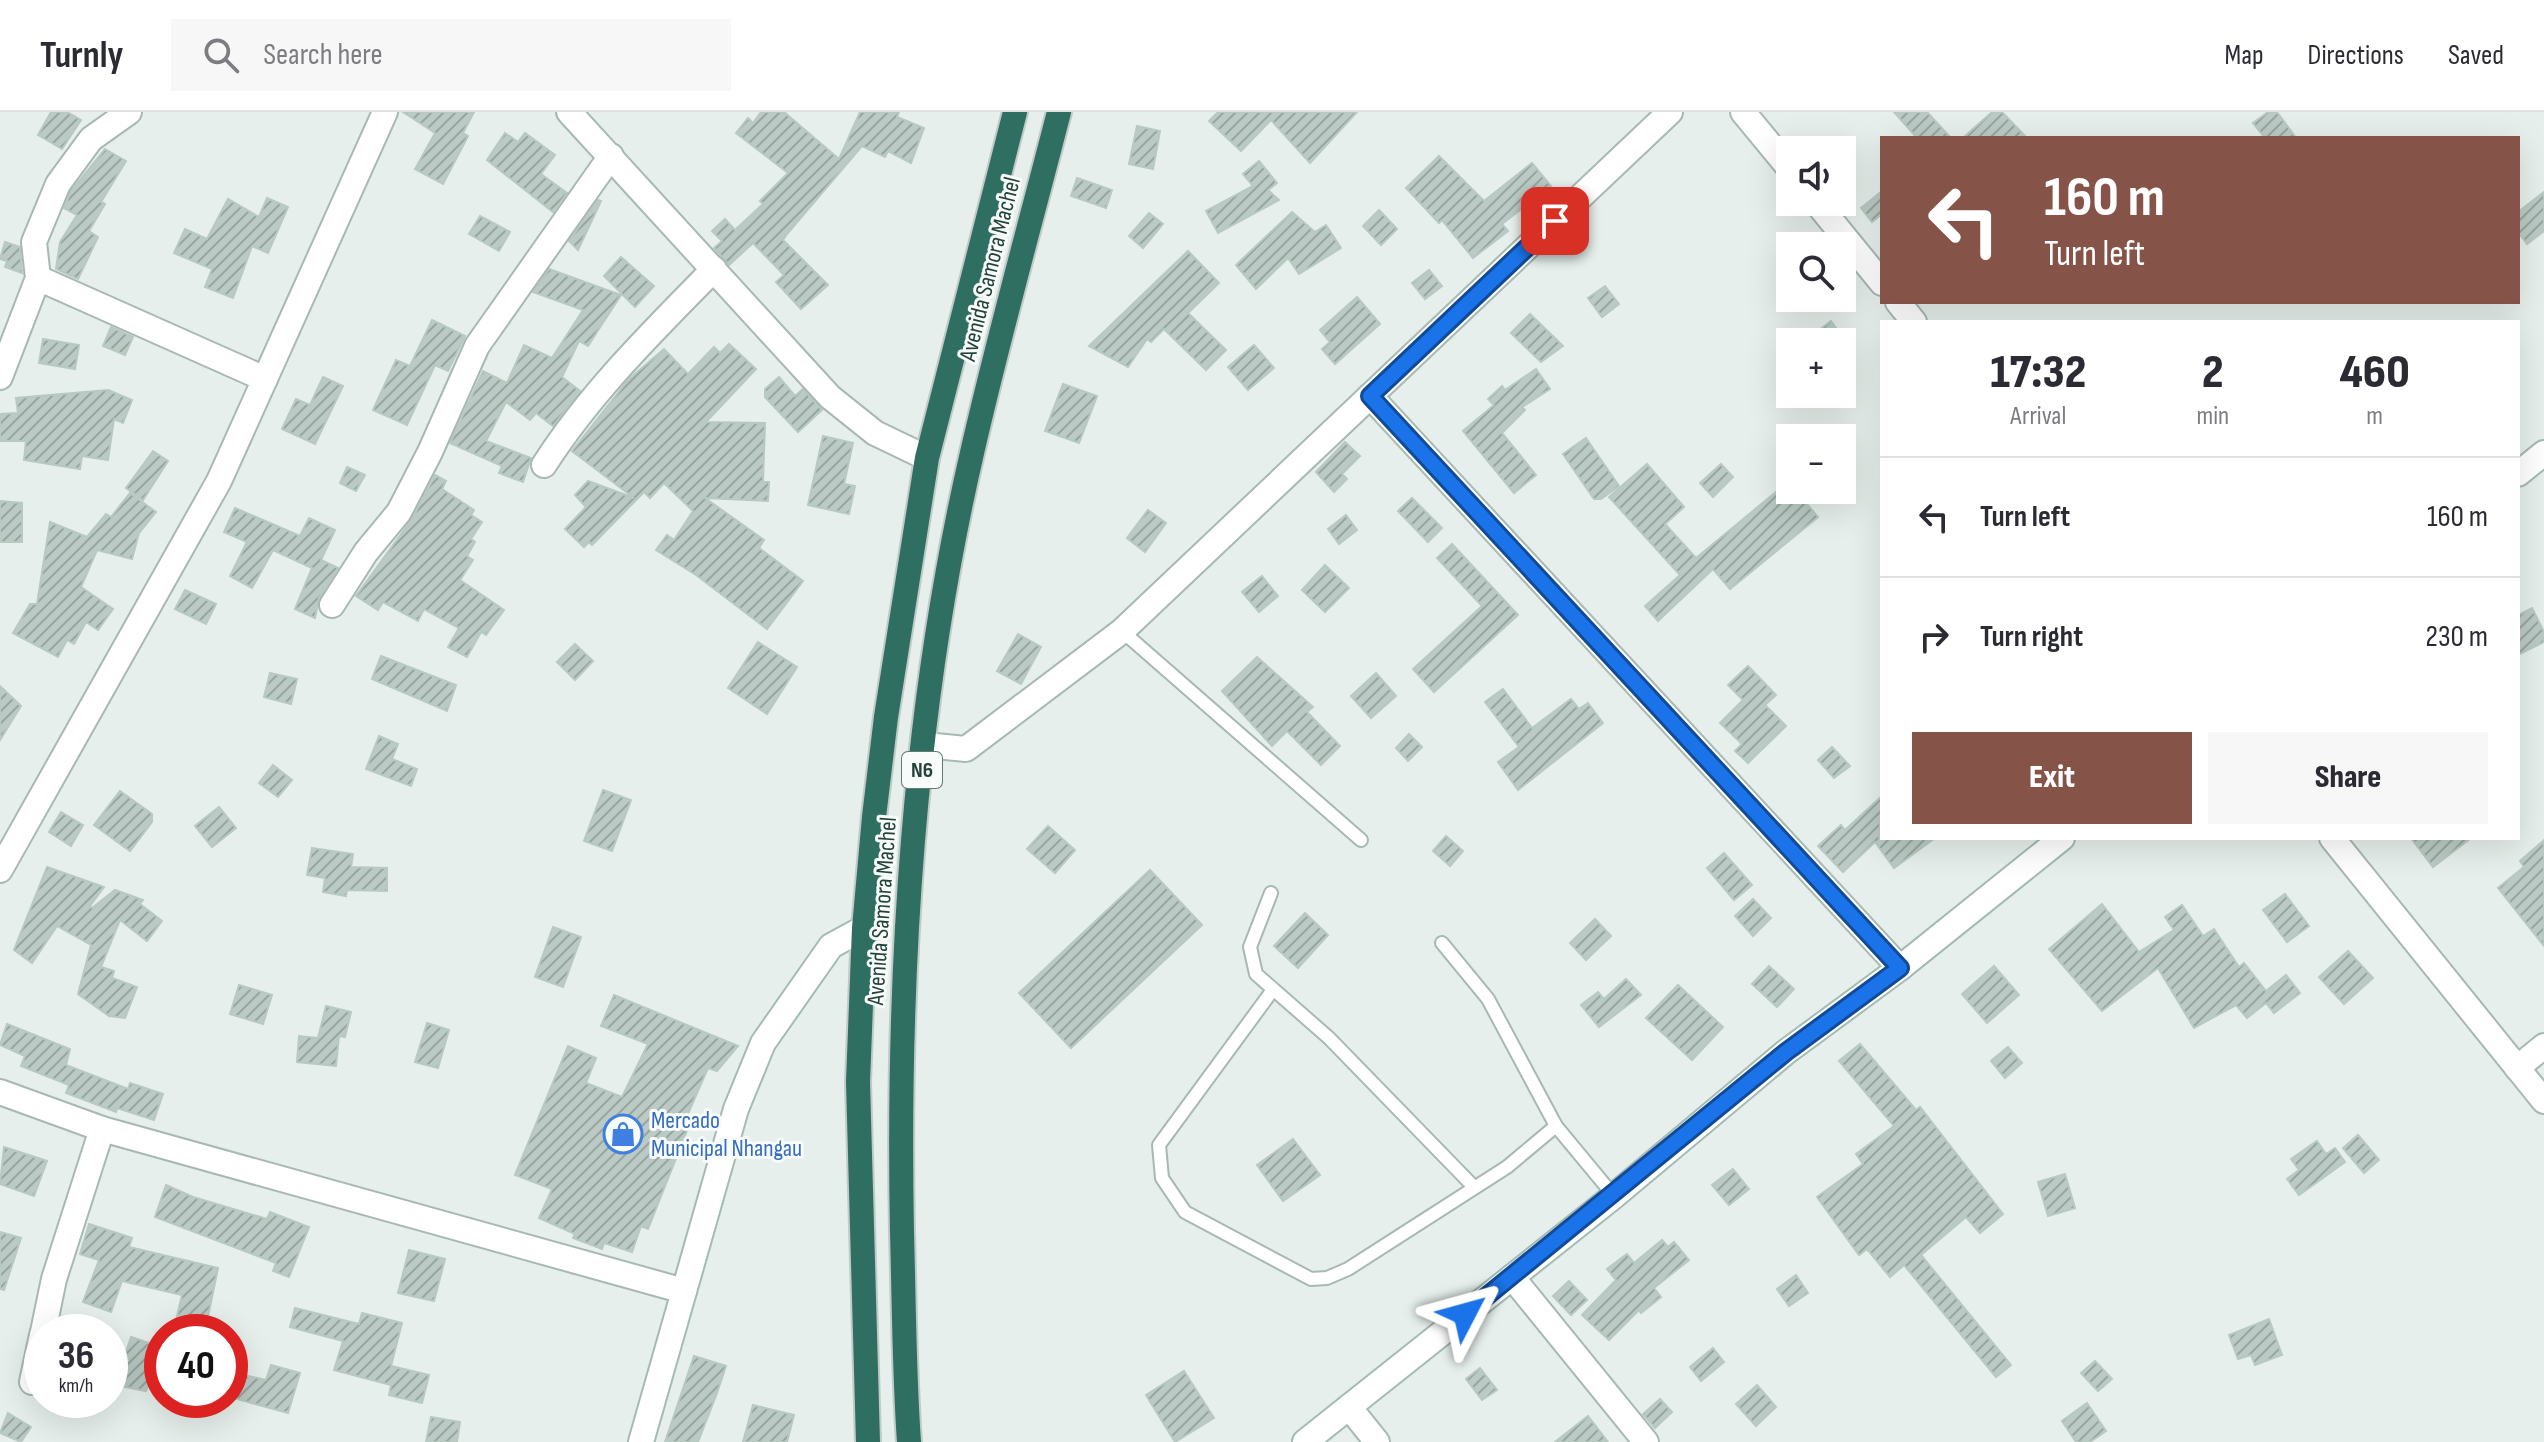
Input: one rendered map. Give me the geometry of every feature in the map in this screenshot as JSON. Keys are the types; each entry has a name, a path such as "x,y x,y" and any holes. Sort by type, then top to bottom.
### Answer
{"highway":[{"name":"Avenida Samora Machel","path":"868,1442 858,1082 864,928 886,717 927,458 1015,112"},
{"name":"Avenida Samora Machel","path":"909,1442 899,1099 905,928 925,745 936,652 971,455 1059,112"}],"street":[{"path":"0,377 38,278 34,242 58,184 91,139 129,112"},
{"path":"0,870 219,481 385,112"},
{"path":"569,112 830,397 875,433 927,458"},
{"path":"925,745 966,749 1122,631 1670,112"},
{"path":"1743,112 1776,152"},
{"path":"332,605 366,552 399,512 430,452 477,346 611,156"},
{"path":"1827,216 1880,281"},
{"path":"544,465 569,426 636,348 714,269"},
{"path":"38,278 265,379"},
{"path":"1900,304 1912,320"},
{"path":"1370,396 1900,968"},
{"path":"2520,472 2544,453"},
{"path":"1305,1442 1614,1196 1786,1052 1900,968 2060,840"},
{"path":"2334,840 2544,1101"},
{"path":"641,1442 736,1109 763,1043 831,946 864,928"},
{"path":"2517,1068 2544,1046"},
{"path":"0,1092 102,1129 684,1291"},
{"path":"46,1314 54,1279 102,1129"},
{"path":"1512,1277 1646,1442"},
{"path":"1349,1407 1377,1442"}],"lane":[{"path":"1122,631 1361,840"},
{"path":"1271,893 1250,947 1256,974 1329,1038 1473,1186"},
{"path":"1442,943 1488,999 1556,1126 1614,1196"},
{"path":"1272,991 1159,1145 1162,1178 1185,1212 1311,1279 1327,1278 1348,1269 1507,1167 1556,1126"}],"building":[{"path":"51,112 67,112 81,120 62,149 38,135"},
{"path":"403,112 474,112 463,133 468,136 443,184 415,169 435,133"},
{"path":"761,112 784,112 839,159 860,112 899,112 897,117 924,128 911,163 888,151 885,157 862,146 787,234 783,240 828,285 801,309 776,282 784,275 753,243 729,265 714,248 722,241 712,231 725,219 735,230 763,204 760,201 788,173 736,133 748,118 753,123"},
{"path":"1218,112 1357,112 1310,163 1271,120 1241,151 1209,121"},
{"path":"1894,112 1927,112 1949,136 1915,136"},
{"path":"1992,112 2002,112 2025,136 1965,136"},
{"path":"2268,112 2277,112 2295,136 2263,136 2253,123"},
{"path":"1137,126 1160,131 1153,169 1129,164"},
{"path":"505,133 518,142 525,133 555,155 541,174 567,193 553,212 487,160"},
{"path":"105,149 126,161 101,202 105,204 89,231 98,237 78,279 56,269 60,242 77,215 64,208 71,191"},
{"path":"1439,156 1484,201 1532,163 1551,186 1502,224 1508,231 1473,258 1442,220 1439,223 1406,188"},
{"path":"1259,161 1277,183 1268,190 1279,200 1218,233 1206,211 1253,186 1243,174"},
{"path":"1077,178 1112,190 1106,208 1071,196"},
{"path":"2544,192 2544,231 2527,244 2520,235 2520,210"},
{"path":"1880,193 1880,216 1872,222 1861,208"},
{"path":"267,198 288,207 268,253 252,246 233,298 205,287 212,269 174,253 185,229 207,239 228,199 259,217"},
{"path":"598,200 601,201 578,250 569,241"},
{"path":"1379,210 1397,229 1381,245 1363,226"},
{"path":"1292,212 1315,232 1326,225 1341,248 1299,274 1288,258 1256,289 1236,265"},
{"path":"1149,213 1163,224 1143,248 1129,236"},
{"path":"480,216 510,232 499,251 469,234"},
{"path":"5,242 20,247 22,273 5,267 7,261 0,259"},
{"path":"1188,251 1219,283 1188,313 1226,350 1206,370 1164,329 1151,342 1147,339 1128,367 1089,346"},
{"path":"621,257 654,286 635,307 604,276"},
{"path":"549,269 621,295 588,346 579,341 562,377 580,391 553,426 536,413 530,420 506,402 486,441 531,458 523,482 499,473 502,466 450,443 483,371 507,383 524,345 552,358 583,310 533,292"},
{"path":"1429,270 1442,286 1425,299 1412,283"},
{"path":"1605,286 1619,304 1602,317 1588,298"},
{"path":"1357,297 1380,324 1335,364 1322,349 1330,342 1320,330"},
{"path":"1530,314 1563,346 1541,362 1511,333"},
{"path":"432,320 465,336 448,371 435,365 407,425 373,410 396,360 410,366"},
{"path":"1831,321 1836,328 1822,328"},
{"path":"111,327 133,337 125,355 103,346"},
{"path":"43,339 79,345 75,369 39,363"},
{"path":"729,344 756,369 706,422 765,423 763,482 769,482 768,501 705,498 764,540 759,548 803,581 767,629 696,575 656,550 667,535 674,540 693,511 664,483 650,498 644,492 592,545 589,542 584,547 565,529 586,507 575,495 588,481 634,498 572,451 629,379 664,349 688,374 714,347 720,353"},
{"path":"1254,345 1274,368 1248,390 1228,367"},
{"path":"1536,369 1550,389 1522,407 1525,410 1502,433 1536,475 1514,493 1463,431 1494,405 1488,399 1502,386 1505,390"},
{"path":"323,377 343,386 315,444 282,429 296,399 310,405"},
{"path":"779,377 795,396 803,389 822,410 798,432 765,397 765,389"},
{"path":"1063,384 1097,396 1079,443 1045,431"},
{"path":"108,390 132,400 123,423 114,419 108,460 82,456 80,469 24,460 26,441 0,441 0,414 18,413 16,398"},
{"path":"823,436 853,443 844,484 855,486 849,514 808,505"},
{"path":"1586,438 1619,486 1601,499 1594,499 1563,454"},
{"path":"1345,442 1360,456 1342,474 1347,479 1334,492 1316,472"},
{"path":"153,451 168,461 143,500 126,488"},
{"path":"1647,464 1684,507 1665,524 1696,558 1776,492 1776,504 1807,504 1818,517 1730,589 1713,569 1658,621 1645,606 1680,575 1609,497"},
{"path":"1721,464 1733,477 1713,497 1700,483"},
{"path":"347,467 365,475 356,491 340,483"},
{"path":"435,475 446,481 442,489 474,510 471,515 482,522 471,539 475,542 467,556 473,560 460,580 504,610 486,635 481,632 467,657 448,647 459,628 424,609 418,621 383,602 378,610 356,596 412,519"},
{"path":"130,493 156,512 139,533 132,559 97,550 81,587 113,609 98,630 86,622 74,644 67,640 58,657 13,633 30,604 37,604 50,522 87,537 106,514 111,517"},
{"path":"1412,498 1442,528 1428,542 1398,511"},
{"path":"0,501 22,503 22,542 0,542"},
{"path":"235,508 300,536 309,518 335,530 321,560 338,568 319,598 315,618 295,609 312,568 273,550 252,588 230,576 247,542 224,532"},
{"path":"1148,510 1166,523 1145,552 1127,538"},
{"path":"1346,515 1357,530 1339,544 1328,529"},
{"path":"1452,544 1518,615 1434,692 1413,669 1482,606 1437,558"},
{"path":"1325,565 1349,588 1325,612 1302,590"},
{"path":"1262,576 1278,596 1259,612 1242,592"},
{"path":"185,590 216,604 206,624 175,609"},
{"path":"2532,608 2544,632 2544,642 2520,654 2520,614"},
{"path":"1018,634 1041,647 1021,684 997,671"},
{"path":"758,642 797,667 767,714 728,688"},
{"path":"575,644 593,661 575,680 557,662"},
{"path":"381,656 456,685 447,711 372,679"},
{"path":"1257,657 1313,707 1307,712 1340,746 1321,765 1287,731 1272,746 1222,691"},
{"path":"1748,666 1776,695 1765,705 1786,726 1748,763 1735,751 1742,744 1720,723 1743,700 1728,685"},
{"path":"270,673 297,679 291,704 264,697"},
{"path":"1376,673 1396,696 1371,718 1351,696"},
{"path":"0,686 21,706 0,740"},
{"path":"1503,689 1532,728 1571,699 1579,709 1588,703 1603,723 1518,790 1498,762 1519,747 1485,702"},
{"path":"1409,734 1422,747 1408,761 1396,748"},
{"path":"379,736 398,744 392,759 417,769 411,786 366,769"},
{"path":"1832,747 1850,766 1834,778 1818,760"},
{"path":"273,765 292,780 278,797 259,783"},
{"path":"603,790 631,800 612,851 584,841"},
{"path":"120,791 152,814 152,822 130,851 94,825"},
{"path":"1880,798 1880,840 1932,840 1894,868 1875,842 1843,872 1818,846 1841,825 1845,830"},
{"path":"219,807 236,828 212,847 195,826"},
{"path":"61,812 83,825 71,846 49,832"},
{"path":"1048,826 1075,850 1055,873 1027,849"},
{"path":"1446,836 1463,851 1450,866 1433,851"},
{"path":"2413,840 2468,840 2433,867"},
{"path":"2544,840 2544,946 2498,888 2524,867 2520,861"},
{"path":"312,848 353,854 351,867 387,868 387,891 347,890 346,896 323,892 325,878 307,875"},
{"path":"1724,853 1752,885 1734,900 1707,868"},
{"path":"47,867 104,887 90,906 92,908 115,890 143,900 140,904 162,921 147,941 120,920 101,967 114,971 112,978 137,987 125,1018 109,1016 78,994 91,945 57,926 32,963 14,950"},
{"path":"1150,870 1202,925 1071,1048 1019,993"},
{"path":"2285,894 2309,926 2287,942 2263,910"},
{"path":"1753,899 1771,918 1753,936 1735,916"},
{"path":"2102,904 2139,952 2174,930 2165,917 2182,905 2203,936 2214,929 2239,967 2244,963 2266,991 2286,975 2300,993 2274,1013 2266,1003 2247,1018 2236,1005 2194,1028 2158,968 2102,1011 2049,949"},
{"path":"1305,913 1328,935 1298,968 1274,946"},
{"path":"1595,919 1611,936 1586,960 1570,943"},
{"path":"553,927 581,937 563,987 535,977"},
{"path":"2348,951 2373,978 2344,1004 2319,977"},
{"path":"1769,966 1794,989 1777,1007 1752,984"},
{"path":"1994,966 2019,995 1987,1023 1962,994"},
{"path":"1626,979 1641,995 1599,1027 1581,1005 1598,992 1604,999"},
{"path":"239,985 272,995 263,1024 230,1014"},
{"path":"1678,985 1723,1027 1692,1060 1646,1018"},
{"name":"Mercado Municipal Nhangau","path":"614,995 738,1046 717,1071 708,1068 687,1116 692,1118 648,1229 641,1226 632,1252 604,1243 602,1249 573,1238 575,1234 539,1218 552,1189 515,1175 568,1046 596,1058 586,1083 622,1097 648,1044 601,1026"},
{"path":"326,1006 351,1012 345,1037 339,1036 336,1066 297,1062 299,1036 318,1038"},
{"path":"427,1023 449,1030 438,1068 415,1062"},
{"path":"7,1024 70,1049 66,1065 128,1089 130,1083 163,1094 154,1120 117,1108 116,1112 66,1093 69,1085 21,1066 25,1056 0,1045"},
{"path":"1860,1044 1916,1110 1920,1107 2003,1214 1980,1233 1966,1217 1921,1255 2011,1365 1996,1377 1904,1265 1890,1277 1867,1249 1859,1255 1817,1197 1863,1164 1856,1154 1894,1126 1839,1061"},
{"path":"2008,1047 2022,1063 2005,1078 1991,1061"},
{"path":"2358,1135 2379,1160 2364,1173 2343,1148"},
{"path":"1293,1139 1320,1175 1283,1201 1257,1165"},
{"path":"2317,1141 2326,1154 2335,1148 2345,1162 2299,1195 2287,1179 2299,1170 2291,1159"},
{"path":"4,1147 47,1161 34,1196 0,1184"},
{"path":"1733,1169 1749,1189 1729,1205 1712,1185"},
{"path":"2065,1174 2075,1208 2048,1216 2038,1182"},
{"path":"166,1185 193,1197 267,1219 270,1212 309,1227 289,1277 273,1271 276,1263 155,1217"},
{"path":"89,1224 132,1238 129,1247 218,1268 209,1314 178,1314 182,1295 122,1281 111,1312 83,1302 99,1260 80,1254"},
{"path":"0,1232 21,1238 4,1290 0,1289"},
{"path":"1662,1240 1668,1247 1674,1242 1689,1260 1654,1288 1661,1297 1641,1313 1639,1310 1609,1340 1582,1315 1616,1280 1607,1269 1627,1254 1634,1263"},
{"path":"409,1250 445,1259 434,1301 398,1293"},
{"path":"1796,1275 1808,1293 1789,1306 1777,1289"},
{"path":"1569,1281 1587,1300 1571,1315 1553,1296"},
{"path":"295,1308 359,1324 362,1313 402,1323 391,1366 429,1375 422,1403 389,1395 391,1385 334,1370 343,1341 290,1327"},
{"path":"2269,1319 2282,1355 2255,1365 2251,1355 2238,1359 2229,1335"},
{"path":"131,1337 144,1341 144,1391 128,1388 128,1346"},
{"path":"1713,1348 1724,1362 1701,1381 1690,1367"},
{"path":"694,1356 726,1366 717,1393 698,1442 665,1442"},
{"path":"2095,1361 2112,1379 2098,1391 2081,1373"},
{"path":"271,1365 300,1373 288,1413 248,1402 248,1376 266,1380"},
{"path":"1480,1368 1497,1390 1482,1400 1466,1379"},
{"path":"1184,1371 1214,1418 1175,1442 1146,1395"},
{"path":"1757,1385 1776,1407 1756,1426 1736,1404"},
{"path":"1660,1399 1672,1412 1655,1428 1643,1414"},
{"path":"2087,1403 2106,1431 2090,1442 2076,1442 2062,1421"},
{"path":"753,1405 794,1415 787,1442 743,1442"},
{"path":"8,1413 31,1427 21,1442 0,1433"},
{"path":"1588,1416 1608,1442 1555,1442"},
{"path":"431,1417 460,1422 457,1442 426,1442"}],"place":[{"name":"Mercado Municipal Nhangau","path":"623,1134"}],"route":[{"path":"1465,1314 1614,1196 1786,1052 1900,968 1370,396 1555,221"}]}
